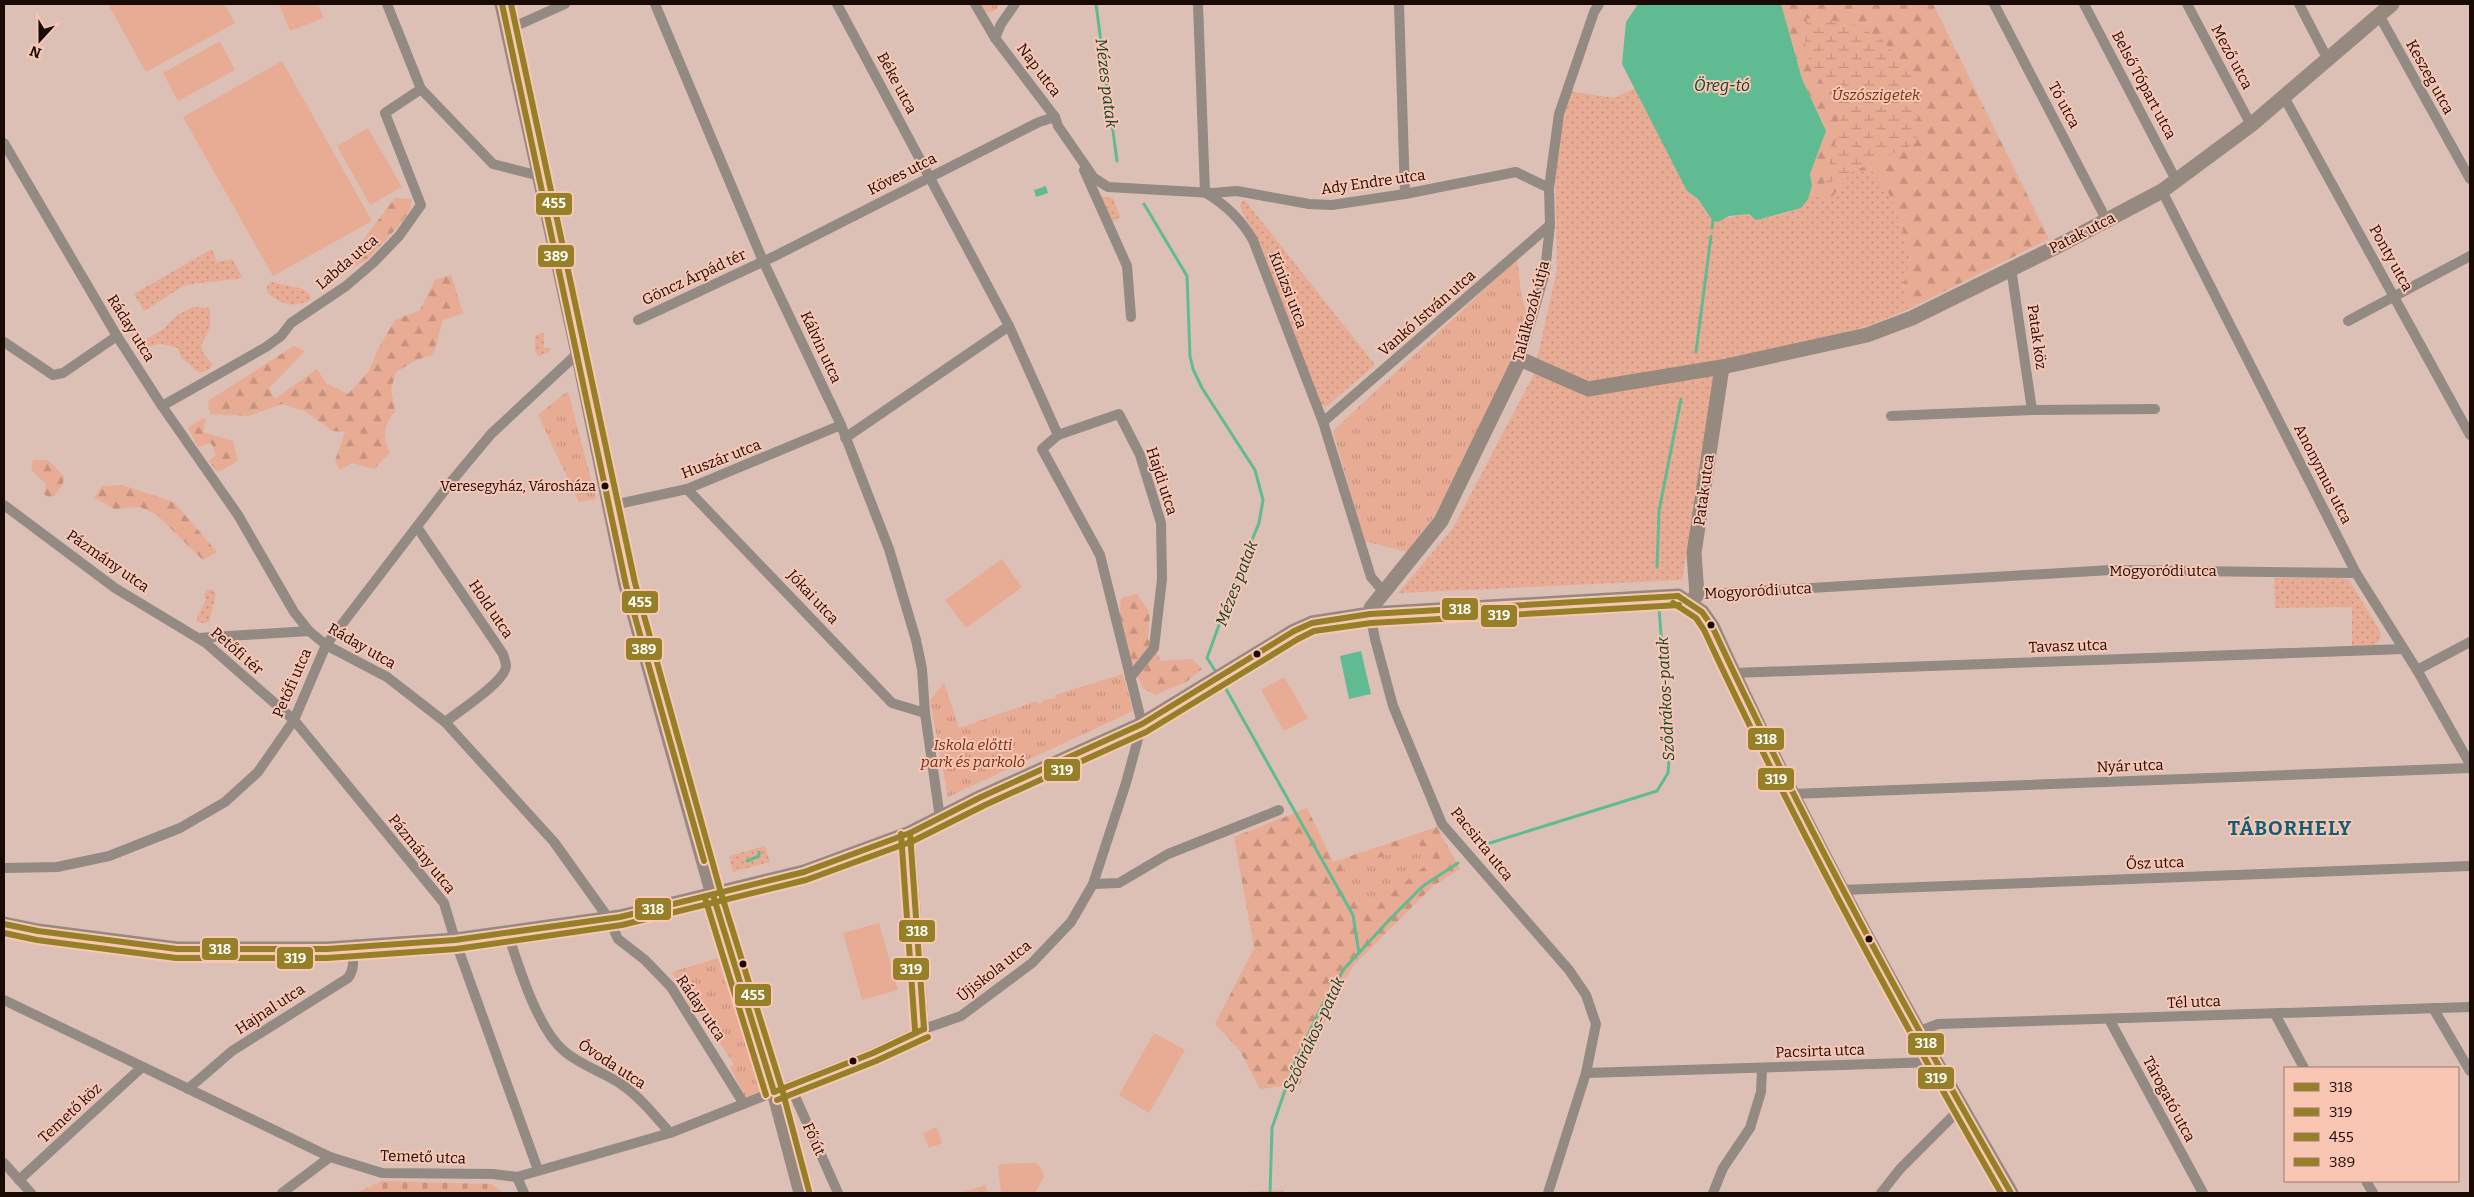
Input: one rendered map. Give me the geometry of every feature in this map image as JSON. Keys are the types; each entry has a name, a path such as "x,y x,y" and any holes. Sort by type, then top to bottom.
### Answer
{"main road":[{"name":"Fő út","path":"502,4 578,352 626,585 713,895 774,1092 801,1193"},
{"name":"Patak utca","path":"1520,359 1588,389 1722,367 1867,335 1912,318 2107,221 2162,191 2251,125 2392,4"},
{"name":"Találkozók útja","path":"1370,611 1383,591 1441,521 1520,359"},
{"name":"Patak utca","path":"1698,595 1694,553 1722,367"},
{"name":"Mogyoródi utca","path":"4,924 38,931 177,950 352,948 455,940 609,919 804,872 910,833 1142,724 1294,630 1312,623 1370,611 1678,596"},
{"path":"1678,596 1702,612 1712,626 1792,794 1841,890 2010,1193"}],"street":[{"path":"387,4 421,89 493,164 540,176"},
{"path":"507,30 565,4"},
{"name":"Kálvin utca","path":"654,4 764,261 840,426 889,549 922,669 925,714 940,818"},
{"name":"Béke utca","path":"837,4 931,176"},
{"name":"Nap utca","path":"975,4 996,38 1055,117 1094,178 1108,187"},
{"path":"996,38 1001,24 1015,4"},
{"path":"1198,4 1205,192"},
{"path":"1399,4 1405,194"},
{"name":"Találkozók útja","path":"1520,359 1545,272 1550,225 1550,188 1559,114 1594,12 1599,4"},
{"name":"Tó utca","path":"1994,4 2107,221"},
{"name":"Belső Tópart utca","path":"2084,4 2176,180"},
{"name":"Mező utca","path":"2186,4 2251,125"},
{"path":"2298,4 2328,60"},
{"name":"Keszeg utca","path":"2379,15 2470,179"},
{"name":"Labda utca","path":"162,406 281,336 291,323 346,286 399,236 421,205 385,113 421,89"},
{"name":"Ponty utca","path":"2284,97 2396,297 2470,435"},
{"name":"Köves utca","path":"764,261 1039,122 1055,117"},
{"name":"Ráday utca","path":"4,144 117,336 162,406 238,515 294,612 309,631 326,645 387,677 446,722 554,842 609,919 618,939 646,960 671,987 744,1104"},
{"name":"Nap utca","path":"1078,155 1093,195 1127,266 1131,317"},
{"name":"Ady Endre utca","path":"1108,187 1205,192 1237,191 1308,204 1332,205 1405,194 1516,172 1550,188"},
{"path":"931,176 1009,326 1058,435 1042,449 1100,556 1142,724"},
{"name":"Anonymus utca","path":"2162,191 2356,573 2417,670 2470,766"},
{"name":"Kinizsi utca","path":"1205,192 1226,206 1240,220 1253,240 1323,422 1371,578 1383,591"},
{"name":"Vankó István utca","path":"1323,422 1550,225"},
{"path":"2348,321 2470,256"},
{"name":"Göncz Árpád tér","path":"638,320 764,261"},
{"name":"Patak köz","path":"2011,268 2032,410"},
{"path":"845,438 1009,326"},
{"path":"4,342 53,375 63,373 117,336"},
{"name":"Petőfi utca","path":"4,868 57,867 109,856 180,828 225,802 258,772 294,720 326,645 416,527 491,434 578,352"},
{"path":"1891,416 2032,410 2155,409"},
{"name":"Hajdi utca","path":"1058,435 1119,414 1140,456 1162,523 1162,579 1154,648 1130,678"},
{"name":"Huszár utca","path":"609,506 687,489 840,426"},
{"name":"Jókai utca","path":"687,489 892,703 925,714"},
{"name":"Pázmány utca","path":"4,505 115,588 197,638"},
{"name":"Hold utca","path":"416,527 503,654 506,667 498,680 446,722"},
{"name":"Mogyoródi utca","path":"1678,596 2111,570 2356,573"},
{"name":"Patak utca","path":"1698,595 1702,612"},
{"name":"Pacsirta utca","path":"1370,611 1393,706 1442,824 1569,970 1586,995 1596,1024 1586,1073 1548,1193"},
{"name":"Petőfi tér","path":"197,638 309,631"},
{"name":"Petőfi tér","path":"197,638 206,643 294,720"},
{"path":"2417,670 2470,642"},
{"name":"Tavasz utca","path":"1734,673 2403,649"},
{"name":"Pázmány utca","path":"294,720 444,903 455,940 538,1170"},
{"name":"Újiskola utca","path":"774,1092 790,1084 873,1053 924,1029 961,1016 1032,963 1071,922 1093,884 1126,783 1142,724"},
{"name":"Nyár utca","path":"1792,794 2470,766"},
{"path":"1093,884 1118,883 1168,854 1279,810"},
{"path":"910,833 924,1029"},
{"name":"Ősz utca","path":"1841,890 2470,866"},
{"name":"Óvoda utca","path":"508,934 526,990 548,1029 564,1051 621,1084 643,1103 670,1133"},
{"name":"Hajnal utca","path":"188,1089 232,1052 348,978 354,964 352,948"},
{"name":"Temető utca","path":"4,1000 141,1068 330,1157 382,1173 493,1174 517,1177 670,1133 774,1092"},
{"name":"Tél utca","path":"1920,1031 1938,1024 2470,1007"},
{"path":"2433,1008 2470,1071"},
{"path":"2274,1014 2303,1067"},
{"name":"Tárogató utca","path":"2109,1019 2203,1193"},
{"name":"Pacsirta utca","path":"1586,1073 1762,1069 1936,1062"},
{"name":"Temető köz","path":"19,1180 141,1068"},
{"path":"1713,1193 1724,1168 1750,1128 1761,1092 1762,1069"},
{"name":"Fő út","path":"790,1084 838,1193"},
{"path":"1881,1193 1900,1169 1961,1108"},
{"path":"282,1193 330,1157"},
{"path":"4,1163 31,1193"},
{"path":"517,1177 524,1193"},
{"path":"2367,1182 2373,1193"}],"green space":[{"path":"108,4 224,4 235,23 146,72"},
{"path":"279,4 318,4 324,18 290,31"},
{"path":"980,4 1000,4 994,11 986,12"},
{"path":"1781,4 1933,4 2049,239 1907,310 1903,286 1910,260 1902,227 1887,189 1871,170 1852,171 1829,201 1810,193 1812,186 1810,174 1826,131 1802,79"},
{"name":"Úszószigetek","path":"1806,18 1855,24 1881,39 1909,70 1919,94 1916,143 1824,185 1842,116 1805,52"},
{"path":"220,41 235,70 178,101 163,73"},
{"path":"282,61 372,221 273,276 183,117"},
{"path":"1635,88 1687,191 1698,199 1713,221 1749,214 1756,220 1787,213 1801,205 1810,193 1829,201 1852,171 1871,170 1887,189 1902,227 1910,260 1903,286 1907,310 1865,327 1718,363 1682,580 1398,593 1453,528 1533,376 1557,270 1555,169 1557,146 1570,91 1614,98"},
{"path":"368,128 402,187 370,205 337,146"},
{"path":"1097,196 1113,198 1120,217 1111,223"},
{"path":"395,198 412,199 410,210 397,228 366,261 355,266 351,260 354,252"},
{"path":"1244,199 1375,365 1327,406 1320,405 1260,243 1241,208 1240,205"},
{"path":"212,249 217,262 232,259 243,278 185,285 144,311 134,294"},
{"path":"1517,259 1521,294 1527,315 1520,359 1434,516 1407,552 1364,541 1333,431"},
{"path":"451,275 463,313 443,320 433,355 416,360 396,372 391,389 395,411 388,421 385,431 387,447 390,453 374,469 352,463 340,470 335,461 345,432 332,431 305,411 282,404 248,416 210,414 208,401 294,346 305,351 269,388 275,399 317,369 326,383 348,394 369,371 378,349 395,320 420,310 435,280"},
{"path":"272,282 303,289 310,295 311,300 299,304 288,304 277,300 267,292 267,286"},
{"path":"193,307 210,308 210,324 202,347 206,357 212,364 210,369 199,373 181,357 178,348 161,344 141,348 137,345 162,330 176,316"},
{"path":"544,334 544,348 551,348 550,352 539,357 535,350 535,336"},
{"path":"568,391 596,499 579,502 538,415"},
{"path":"203,418 206,420 203,432 233,441 238,461 218,472 208,461 216,455 211,443 198,447 188,428"},
{"path":"33,460 48,460 64,476 63,484 54,496 48,497 44,494 46,484 31,470"},
{"path":"122,485 174,502 217,552 203,560 157,515 140,507 115,509 94,498 102,486"},
{"path":"1002,559 1022,587 966,628 945,600"},
{"path":"2274,578 2341,578 2349,580 2381,633 2380,640 2375,645 2352,646 2352,607 2275,608"},
{"path":"207,590 212,590 216,594 209,622 201,623 196,621 206,599 204,595"},
{"path":"1137,594 1150,613 1148,639 1161,661 1192,659 1202,669 1186,682 1155,695 1143,688 1128,656 1119,620 1121,598"},
{"name":"Iskola előtti park és parkoló","path":"1123,674 1133,711 948,797 930,700 944,683 959,728 1037,701 1038,704 1043,702 1043,700 1056,698 1055,695"},
{"path":"1284,677 1308,718 1284,731 1261,690"},
{"path":"1307,808 1333,862 1437,827 1460,869 1433,886 1354,965 1336,994 1300,1084 1260,1089 1240,1051 1215,1024 1254,948 1234,837"},
{"path":"1419,844 1431,861 1367,913 1342,870"},
{"path":"765,846 770,862 733,872 729,856"},
{"path":"879,923 898,990 862,1000 843,933"},
{"path":"718,958 761,1092 746,1099 730,1067 734,1064 695,1006 691,1008 672,972"},
{"path":"1154,1033 1185,1050 1149,1113 1119,1095"},
{"path":"937,1127 942,1143 929,1148 923,1133"},
{"path":"1036,1163 1042,1169 1044,1177 1035,1193 1001,1193 998,1167 1000,1164"},
{"path":"382,1181 492,1184 503,1193 356,1193"},
{"path":"985,1185 988,1193 961,1193"},
{"path":"1283,1190 1284,1193 1228,1193"}],"water":[{"name":"Öreg-tó","path":"1638,4 1781,4 1802,79 1826,131 1810,174 1812,186 1808,199 1801,208 1756,220 1749,214 1729,216 1718,222 1713,221 1698,199 1687,191 1622,64 1626,22"},
{"path":"1046,186 1048,193 1036,197 1034,190"},
{"path":"1361,651 1371,694 1349,699 1340,656"}],"waterway":[{"name":"Mézes patak","path":"1096,4 1117,161"},
{"name":"Mézes patak","path":"1144,204 1187,276 1190,356 1193,369 1202,388 1255,470 1263,500 1259,523 1235,581 1207,658 1216,672"},
{"name":"Sződrákos-patak","path":"1712,228 1713,219"},
{"name":"Sződrákos-patak","path":"1696,352 1711,236"},
{"name":"Sződrákos-patak","path":"1657,567 1659,511 1681,399"},
{"name":"Sződrákos-patak","path":"1490,843 1657,791 1668,773 1670,749 1659,608"},
{"name":"Mézes patak","path":"1221,680 1353,915 1359,953"},
{"path":"747,861 759,856 759,852"},
{"name":"Sződrákos-patak","path":"1270,1193 1272,1128 1294,1064 1323,1004 1344,969 1391,918 1423,886 1458,863"}],"transit line":[{"name":"389","path":"502,4 626,585 704,861"},
{"name":"455","path":"511,4 635,583 721,893 782,1089 809,1191"},
{"name":"318","path":"1678,596 1702,612 1712,626 1746,698 1855,913 2011,1193"},
{"name":"318","path":"4,924 38,931 177,949 327,949 455,940 620,917 804,872 910,833 981,797 1142,724 1294,631 1312,623 1370,614 1678,596"},
{"name":"319","path":"1673,603 1696,618 1704,630 1773,774 1846,915 2001,1193"},
{"name":"319","path":"4,933 37,940 176,958 327,958 456,949 622,925 806,880 913,841 985,805 1146,732 1314,631 1371,623 1679,605"},
{"name":"318","path":"910,833 924,1029"},
{"name":"319","path":"901,834 915,1030"},
{"name":"318","path":"713,895 774,1092"},
{"name":"319","path":"705,898 766,1095"},
{"name":"318","path":"774,1092 873,1053 924,1029"},
{"name":"319","path":"777,1100 876,1061 928,1037"}],"place":[{"name":"Veresegyház, Városháza","path":"605,486"}],"district":[{"name":"TÁBORHELY","path":"2290,828"}]}
